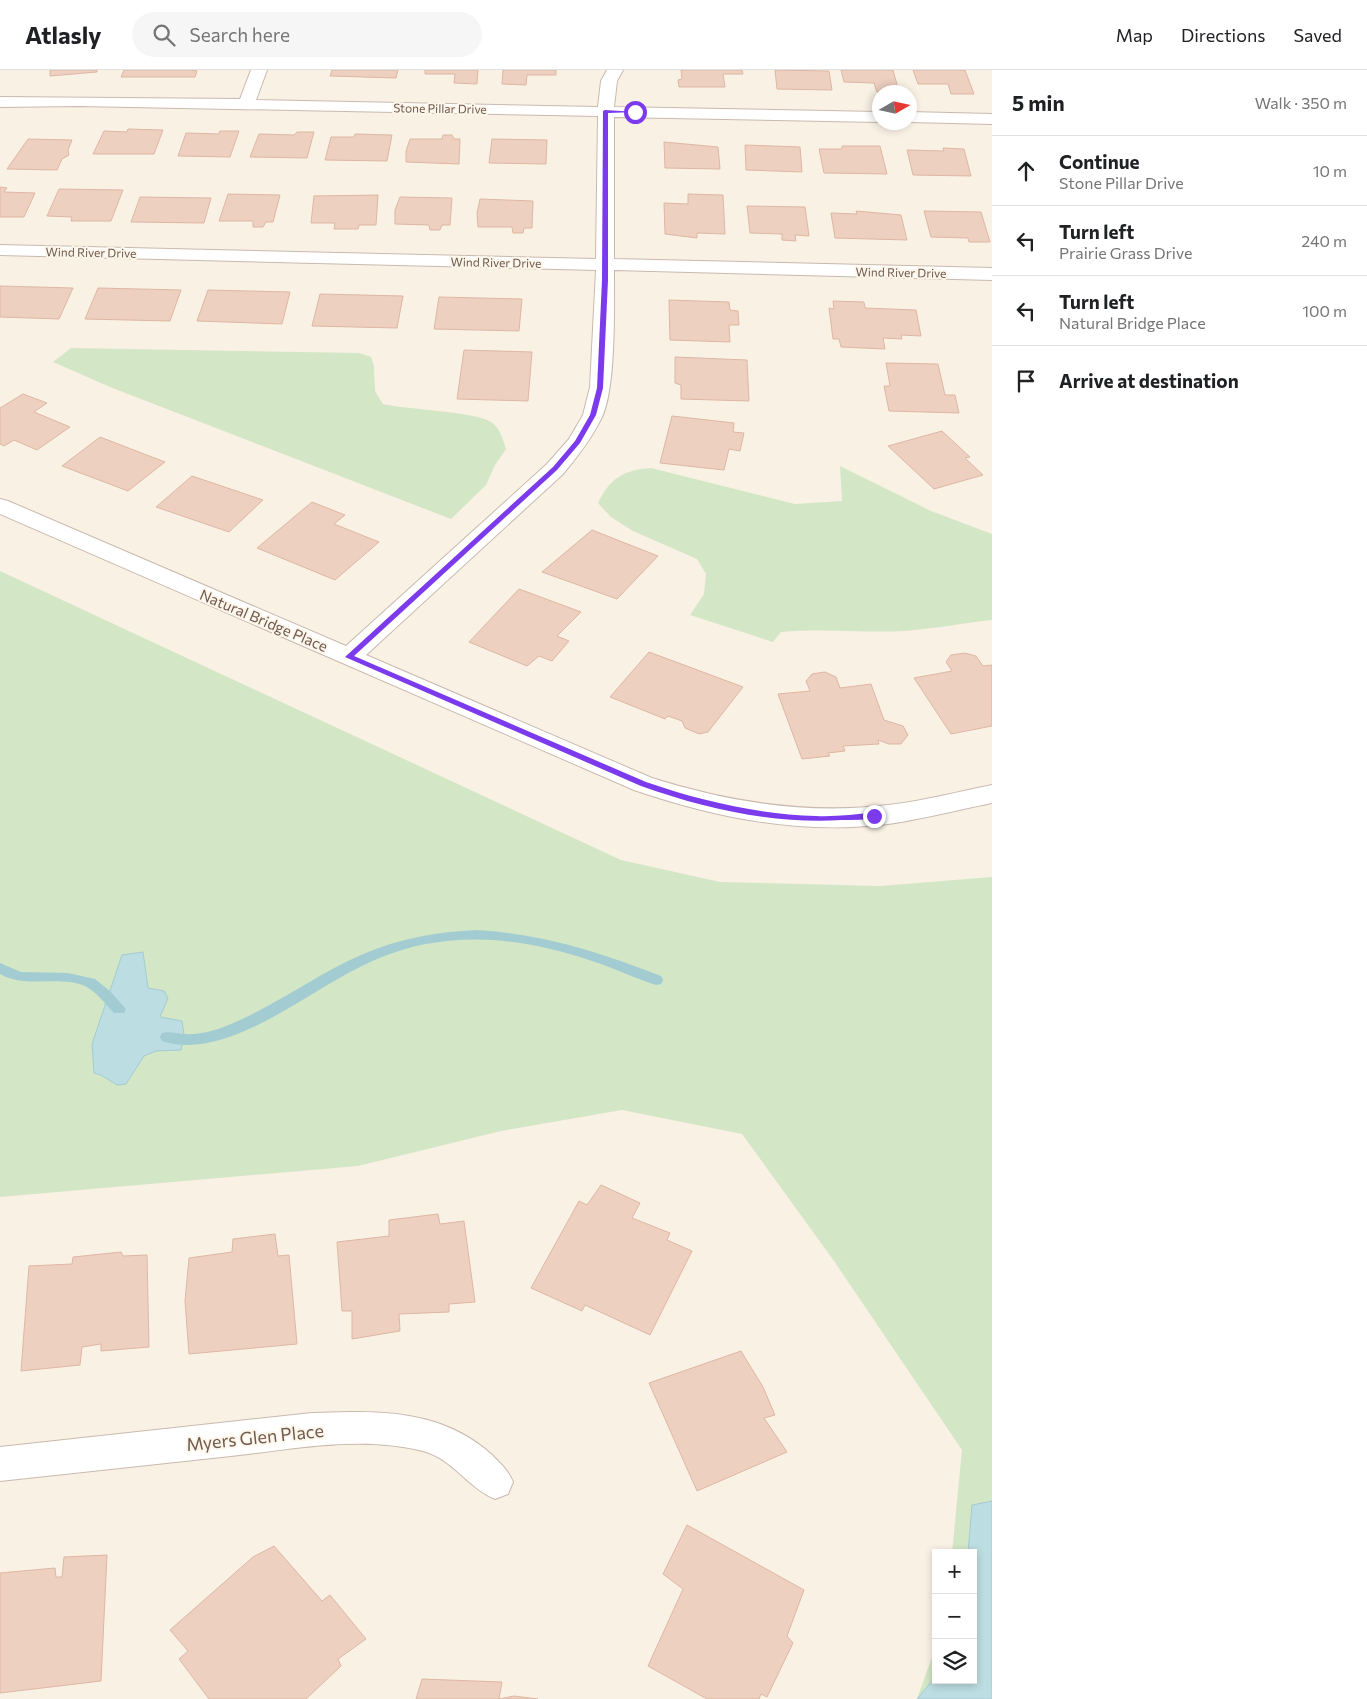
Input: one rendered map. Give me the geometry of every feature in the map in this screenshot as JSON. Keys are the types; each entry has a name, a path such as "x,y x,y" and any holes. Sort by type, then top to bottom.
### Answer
{"street":[{"path":"246,104 259,70"},
{"path":"349,657 555,469 578,442 593,415 600,388 605,265 605,111 609,81 615,70"},
{"name":"Stone Pillar Drive","path":"0,102 246,104 872,117"},
{"path":"917,118 992,119"},
{"name":"Wind River Drive","path":"0,250 605,265 990,279"},
{"name":"Natural Bridge Place","path":"0,506 643,784 700,802 752,814 817,819 874,816 992,794"},
{"name":"Myers Glen Place","path":"0,1464 312,1430 354,1428 420,1433 458,1450 495,1482"}],"green space":[{"path":"71,348 359,353 371,357 374,366 375,391 383,404 482,418 497,427 506,449 495,465 486,485 451,519 110,387 53,362"},
{"path":"840,466 931,511 992,534 992,620 904,631 812,630 781,632 773,642 690,615 704,594 706,574 697,559 633,531 611,517 598,503 608,487 619,477 633,471 651,468 795,504 842,501"},
{"path":"0,571 621,860 720,882 880,886 992,877 992,1699 917,1699 932,1657 932,1684 977,1684 977,1549 952,1549 962,1450 834,1261 742,1134 622,1110 501,1131 358,1166 0,1197"}],"water":[{"path":"143,952 148,988 164,991 168,998 160,1017 182,1021 184,1035 181,1050 156,1051 144,1056 126,1084 117,1085 94,1073 92,1044 122,955"},
{"path":"992,1501 992,1699 917,1699 932,1681 932,1684 977,1684 977,1549 968,1549 972,1505"}],"building":[{"path":"50,70 97,70 97,72 50,76"},
{"path":"124,70 197,71 195,77 121,77"},
{"path":"332,70 398,70 396,78 330,76"},
{"path":"425,70 478,70 477,84 454,83 455,74 425,74"},
{"path":"503,70 556,70 556,75 527,75 526,85 502,84"},
{"path":"681,70 742,70 743,74 723,74 725,87 679,87 678,80 682,79"},
{"path":"775,70 829,71 832,90 777,89"},
{"path":"841,70 893,70 897,85 875,85 874,83 844,82"},
{"path":"913,70 965,70 974,94 951,94 948,84 918,84"},
{"path":"128,129 163,130 154,154 93,154 104,131 127,132"},
{"path":"220,131 239,131 230,157 178,156 186,133 219,134"},
{"path":"297,132 314,132 307,158 250,157 259,134 294,135"},
{"path":"355,134 392,135 387,161 325,160 331,137 354,137"},
{"path":"443,135 452,135 454,139 460,139 459,164 406,162 406,151 410,139 442,139"},
{"path":"28,139 72,140 68,150 69,155 62,159 57,170 7,169"},
{"path":"492,139 547,140 546,164 489,163"},
{"path":"664,142 718,147 720,169 665,168"},
{"path":"745,145 800,147 802,172 746,170"},
{"path":"842,146 880,146 887,174 824,173 819,149 842,149"},
{"path":"943,148 964,149 971,176 913,175 907,150 944,151"},
{"path":"0,187 7,188 4,192 35,193 24,217 0,217"},
{"path":"59,189 123,190 111,221 71,221 72,217 47,216"},
{"path":"228,194 280,195 273,222 266,222 263,227 253,227 253,221 219,221"},
{"path":"688,194 723,195 725,234 697,233 697,238 665,234 664,203 688,204"},
{"path":"378,195 376,225 359,225 358,229 334,229 335,223 311,223 314,196"},
{"path":"140,197 211,198 204,223 131,222"},
{"path":"400,197 452,198 450,225 442,225 440,230 430,230 429,225 395,224 395,210"},
{"path":"480,199 533,201 532,228 524,228 523,233 513,233 512,227 478,227 477,213"},
{"path":"747,206 805,207 809,236 795,235 796,241 782,240 782,234 750,233"},
{"path":"856,211 901,215 907,240 835,238 831,213 857,214"},
{"path":"924,211 981,212 990,242 969,242 968,238 931,237"},
{"path":"0,286 73,288 59,319 0,317"},
{"path":"98,288 181,290 170,321 85,319"},
{"path":"208,290 290,292 282,324 197,321"},
{"path":"320,294 403,296 397,328 312,326"},
{"path":"439,297 522,299 519,331 434,329"},
{"path":"669,300 729,302 730,310 738,311 739,325 729,325 730,342 670,340"},
{"path":"833,301 864,302 865,308 916,310 921,336 901,335 902,339 883,338 885,349 841,347 839,339 833,339 829,308 834,309"},
{"path":"464,350 532,352 528,401 457,399"},
{"path":"675,357 747,360 749,401 681,399 681,385 675,383"},
{"path":"886,363 938,364 945,395 955,395 959,413 889,411 884,386 890,386"},
{"path":"23,394 47,403 34,412 70,427 37,450 14,440 4,446 0,444 0,408"},
{"path":"672,416 734,423 733,432 744,433 740,451 729,449 724,470 660,463"},
{"path":"942,431 970,457 965,458 983,475 934,489 888,446"},
{"path":"100,437 165,462 128,491 62,466"},
{"path":"192,476 263,500 229,532 156,507"},
{"path":"312,502 345,515 334,524 379,542 335,580 257,548"},
{"path":"592,530 658,556 617,599 542,572"},
{"path":"519,589 581,612 557,636 569,641 552,661 539,656 527,666 469,642"},
{"path":"649,652 743,687 708,732 699,734 685,728 682,721 668,716 665,719 610,697"},
{"path":"965,653 976,656 983,666 992,665 992,726 951,734 914,678 952,671 946,662 951,655"},
{"path":"825,672 836,677 840,688 871,684 884,720 903,726 908,735 901,744 889,744 878,740 879,744 843,746 845,751 828,753 830,756 802,759 778,694 810,691 806,681 812,674"},
{"path":"601,1185 640,1203 632,1218 670,1233 667,1240 692,1251 650,1335 585,1305 582,1311 531,1288 579,1201 587,1205"},
{"path":"438,1214 440,1224 464,1221 475,1302 449,1304 449,1312 399,1314 400,1331 352,1339 352,1311 342,1311 337,1242 389,1236 389,1220"},
{"path":"275,1234 278,1256 289,1255 297,1344 189,1354 185,1301 189,1258 232,1252 233,1239"},
{"path":"121,1252 123,1256 147,1255 149,1347 101,1351 101,1344 82,1347 80,1365 21,1371 29,1266 72,1264 73,1257"},
{"path":"741,1351 763,1387 775,1415 764,1418 787,1452 697,1491 649,1383"},
{"path":"687,1525 804,1590 787,1636 793,1643 767,1697 761,1694 759,1699 707,1699 648,1666 683,1589 663,1574"},
{"path":"274,1546 322,1601 330,1595 366,1639 338,1659 341,1666 306,1699 209,1699 179,1659 188,1651 170,1630 253,1557"},
{"path":"107,1555 101,1681 0,1693 0,1573 55,1568 56,1577 62,1577 64,1557"},
{"path":"422,1679 502,1682 499,1699 416,1699"},
{"path":"514,1696 538,1699 499,1699"}],"waterway":[{"path":"167,1037 186,1040 226,1032 267,1013 366,958 402,945 446,937 477,935 537,941 597,957 656,980"},
{"path":"0,968 10,974 21,977 79,979 98,988 119,1009"}],"route":[{"path":"635,112 605,111 605,280 600,388 593,415 578,442 555,469 349,657 643,784 691,800 752,814 817,819 874,816"}]}
